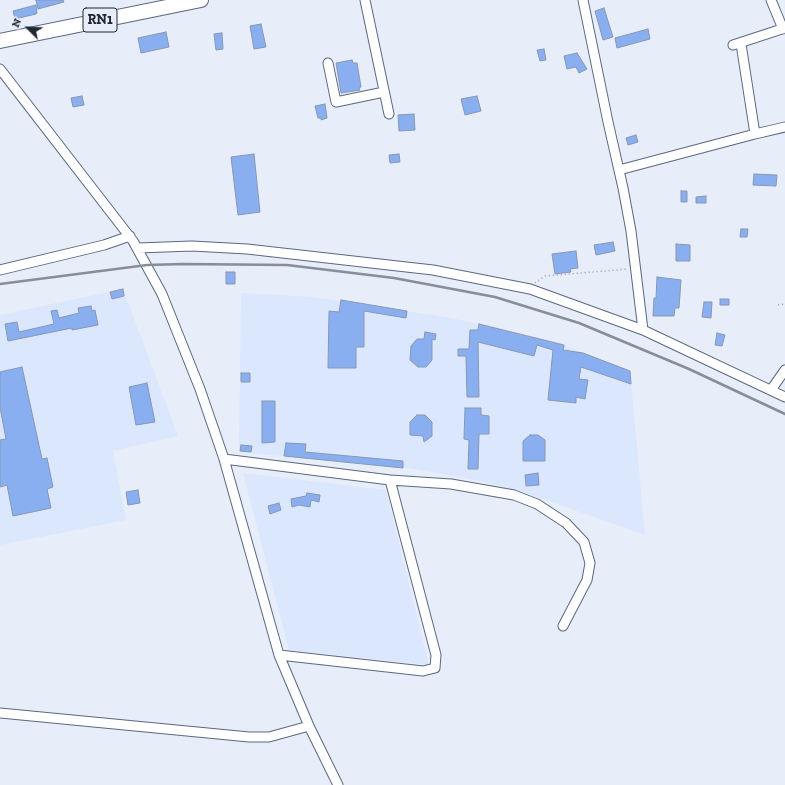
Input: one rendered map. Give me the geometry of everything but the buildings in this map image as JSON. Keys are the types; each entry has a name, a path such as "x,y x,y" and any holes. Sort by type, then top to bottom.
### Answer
{"highway":[{"name":"RN1","path":"0,41 168,3 201,0"}],"street":[{"path":"365,0 389,114"},
{"path":"582,0 608,122 620,170 636,268 644,330"},
{"path":"754,134 737,45 784,28 771,0"},
{"path":"328,63 336,102 384,92"},
{"path":"0,69 130,236 138,248 162,294 179,335 224,459 279,655 309,726 338,785"},
{"path":"620,170 785,127"},
{"path":"0,270 104,245 130,236"},
{"path":"138,248 192,246 277,252 433,270 530,289 644,330 785,397"},
{"path":"771,390 785,370"},
{"path":"224,459 390,480 451,484 514,494 537,504 566,523 584,542 590,564 587,580 563,626"},
{"path":"279,655 423,672 435,668 436,655 390,480"},
{"path":"0,714 249,737 269,737 309,726"}],"path":[{"path":"530,289 540,278 545,276 636,268"},
{"path":"778,305 785,304"}],"shaded area":[{"path":"123,289 178,436 113,451 126,520 0,545 0,315"},
{"path":"241,293 312,297 452,318 564,345 630,371 645,535 526,493 475,480 408,468 239,452"},
{"path":"243,473 386,490 429,665 289,650"}],"railway":[{"path":"0,284 147,265 183,264 287,265 394,278 495,297 579,323 689,369 785,414"}]}
